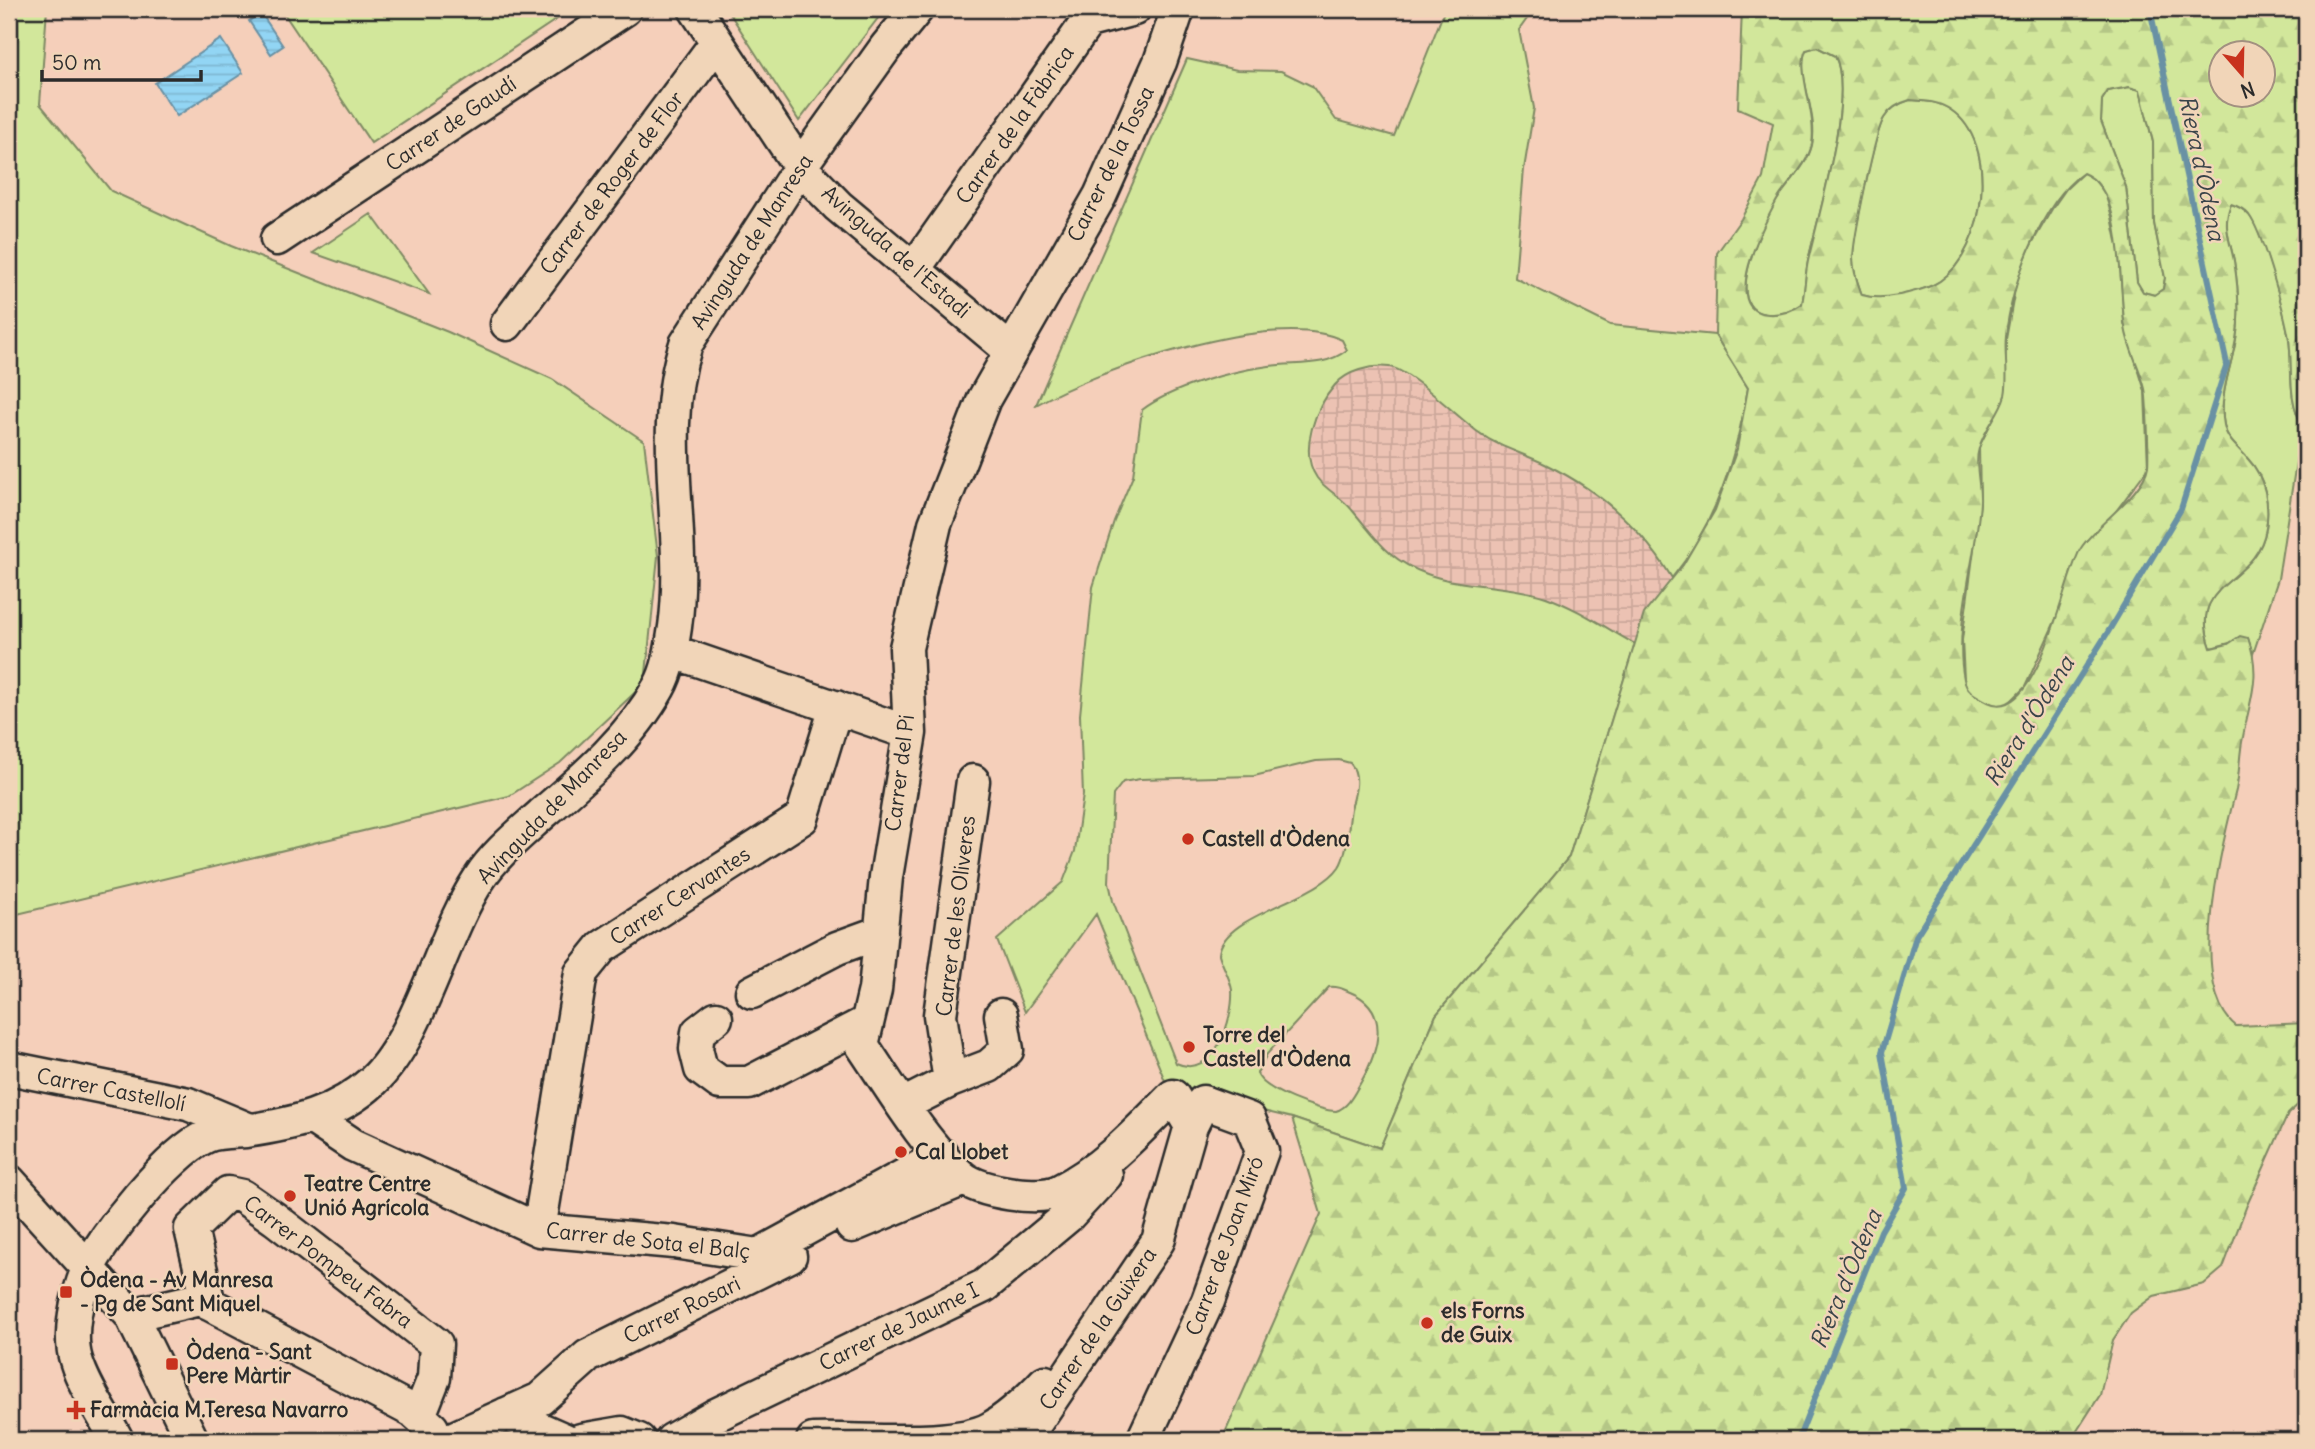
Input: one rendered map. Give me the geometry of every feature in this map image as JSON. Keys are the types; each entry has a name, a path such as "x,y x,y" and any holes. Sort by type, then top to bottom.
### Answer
{"street":[{"name":"Carrer de Gaudí","path":"277,239 625,9"},
{"name":"Avinguda de l'Estadi","path":"695,9 800,167 838,205 1011,351"},
{"name":"Avinguda de Manresa","path":"117,1440 76,1360 73,1335 88,1271 121,1220 173,1161 206,1136 314,1119 349,1101 376,1078 402,1041 480,876 516,838 598,765 661,685 671,651 679,561 674,411 677,372 698,321 800,167 886,47 918,9"},
{"name":"Carrer de la Fàbrica","path":"914,269 1088,21 1134,9"},
{"name":"Carrer de la Tossa","path":"1011,351 1100,196 1160,62 1178,9"},
{"name":"Carrer de Roger de Flor","path":"507,324 717,42"},
{"name":"Carrer del Pi","path":"964,1179 903,1105 862,1045 874,990 910,733 906,648 935,524 984,399 1011,351"},
{"path":"671,651 910,733"},
{"name":"Carrer Cervantes","path":"539,1230 582,973 602,947 802,818 836,707"},
{"name":"Carrer de les Oliveres","path":"950,1082 940,1015 973,781"},
{"path":"752,992 837,948 881,932"},
{"path":"903,1105 989,1066 1007,1051 1001,1015"},
{"path":"716,1018 698,1032 696,1049 701,1069 720,1083 749,1083 866,1022"},
{"name":"Carrer Castellolí","path":"9,1068 188,1104 251,1130"},
{"name":"Carrer de Joan Miró","path":"1143,1440 1208,1301 1262,1151 1249,1119 1203,1102 1191,1126"},
{"path":"964,1179 1024,1198 1056,1193 1086,1175 1126,1144 1164,1106 1191,1126"},
{"name":"Carrer de Jaume I","path":"673,1440 714,1416 984,1286 1068,1217 1164,1106"},
{"name":"Carrer de Sota el Balç","path":"314,1119 353,1145 539,1230 674,1242 758,1255 942,1155"},
{"name":"Carrer de la Guixera","path":"1024,1440 1158,1241 1191,1126"},
{"name":"Carrer Rosari","path":"449,1440 540,1399 588,1356 831,1236 964,1179"},
{"path":"9,1181 88,1271 131,1315 192,1440"},
{"name":"Carrer Pompeu Fabra","path":"209,1304 204,1273 191,1229 228,1193 242,1196 436,1344 434,1378 419,1416"},
{"path":"131,1315 200,1299 419,1416 441,1440"},
{"path":"813,1440 948,1440 990,1429 1026,1402 1060,1366 1086,1347"},
{"path":"506,1414 565,1440"},
{"path":"581,1440 622,1433 639,1440"}],"shaded area":[{"path":"1390,367 1418,384 1487,438 1548,466 1605,499 1641,533 1672,578 1644,614 1635,644 1543,596 1521,590 1464,584 1408,567 1388,553 1364,528 1353,510 1317,478 1309,447 1321,404 1342,377 1353,371"}],"green space":[{"path":"9,9 17,9 18,36 9,64"},
{"path":"17,9 47,9 40,104 111,191 231,246 448,332 552,379 644,441 658,556 645,683 560,763 509,796 9,916 9,64 18,36"},
{"path":"281,9 572,9 371,143"},
{"path":"727,9 885,9 799,121"},
{"path":"1445,9 1534,9 1519,30 1534,108 1524,169 1515,278 1610,325 1715,335 1748,388 1731,464 1713,511 1688,557 1672,578 1647,542 1601,498 1565,474 1486,437 1398,370 1374,367 1352,373 1335,385 1316,417 1309,442 1309,455 1317,478 1402,562 1441,578 1546,597 1580,612 1635,644 1569,857 1436,1015 1380,1148 1292,1118 1168,1088 1096,914 1025,1012 997,940 1063,882 1075,851 1083,795 1080,715 1093,587 1114,521 1133,476 1142,410 1185,387 1220,376 1269,366 1320,362 1347,350 1342,340 1312,332 1274,332 1232,337 1143,360 1101,375 1036,405 1187,59 1237,70 1281,71 1312,86 1336,120 1394,136","holes":["1339,760 1350,763 1356,779 1346,847 1339,867 1327,879 1236,928 1224,940 1219,954 1232,990 1230,1015 1225,1030 1211,1055 1201,1063 1190,1066 1176,1063 1113,901 1109,882 1113,795 1123,782 1140,779 1254,776 1316,761","1329,987 1350,992 1363,1000 1372,1009 1378,1032 1372,1058 1361,1082 1348,1103 1336,1111 1305,1103 1280,1092 1261,1080 1257,1073 1267,1054"]},
{"path":"1742,9 2306,9 2306,414 2302,424 2292,394 2287,327 2267,256 2249,215 2231,204 2227,226 2236,275 2238,313 2235,346 2223,399 2224,425 2230,440 2259,474 2267,500 2267,519 2260,547 2250,562 2215,595 2208,608 2206,625 2211,648 2228,644 2240,636 2248,638 2254,664 2237,783 2223,844 2212,913 2210,948 2213,980 2221,1007 2236,1026 2306,1023 2306,1097 2288,1114 2247,1205 2223,1268 2204,1284 2154,1296 2131,1313 2113,1340 2100,1395 2071,1440 1222,1440 1321,1214 1292,1118 1380,1148 1436,1015 1569,857 1644,614 1683,565 1715,510 1737,449 1748,388 1715,335 1717,253 1741,219 1763,178 1773,123 1738,108","holes":["1817,47 1835,56 1840,74 1841,98 1833,156 1808,261 1802,304 1786,312 1768,314 1754,309 1747,299 1749,266 1762,229 1780,195 1806,160 1812,144 1812,119 1803,69 1806,50","2129,87 2140,90 2153,142 2154,223 2165,278 2163,289 2154,295 2143,292 2137,282 2126,187 2101,121 2102,100 2108,91","1910,100 1941,105 1951,110 1966,126 1976,146 1981,170 1977,222 1968,246 1956,266 1940,281 1899,295 1862,295 1853,264 1860,210 1870,164 1884,118 1895,106","2083,173 2097,183 2107,198 2113,218 2118,241 2127,335 2145,389 2148,466 2138,487 2081,548 2047,644 2035,671 2021,692 2006,704 1988,702 1967,687 1961,659 1963,614 1980,502 1978,454 1981,441 2005,395 2006,336 2021,271 2041,224 2068,186"]},
{"path":"1817,47 1835,56 1840,74 1841,98 1833,156 1808,261 1802,304 1786,312 1767,314 1753,309 1747,298 1749,264 1755,245 1777,200 1810,153 1813,133 1803,59 1806,50"},
{"path":"2130,87 2140,90 2153,142 2154,223 2165,278 2163,289 2155,295 2143,292 2137,282 2126,187 2101,121 2102,100 2108,91"},
{"path":"1910,100 1941,105 1951,110 1966,126 1976,146 1981,170 1977,222 1968,246 1956,266 1940,281 1905,294 1884,298 1868,297 1862,295 1853,259 1865,187 1884,118 1896,106"},
{"path":"2083,173 2092,177 2105,193 2112,217 2119,251 2124,323 2145,391 2148,468 2071,572 2062,606 2025,687 2008,704 1997,707 1967,689 1964,679 1962,640 1980,503 1979,447 2005,395 2006,339 2017,278 2030,247 2052,209 2066,189"},
{"path":"2231,204 2249,215 2255,225 2279,293 2290,350 2292,394 2302,424 2278,579 2253,654 2248,638 2211,648 2206,625 2208,608 2215,595 2250,561 2260,547 2267,519 2267,500 2259,474 2230,440 2224,425 2223,399 2235,346 2238,313 2236,275 2227,226"},
{"path":"371,214 429,294 313,253"}],"water":[{"path":"261,13 283,46 271,54 249,21"},
{"path":"221,39 243,73 177,116 155,83"}],"waterway":[{"name":"Riera d'Òdena","path":"1798,1440 1881,1231 1906,1188 1882,1052 1916,936 2108,632 2181,509 2227,364 2150,9"}],"place":[{"name":"Castell d'Òdena","path":"1188,839"},
{"name":"Torre del Castell d'Òdena","path":"1189,1047"},
{"name":"Cal Llobet","path":"901,1152"},
{"name":"Teatre Centre Unió Agrícola","path":"290,1196"},
{"name":"Òdena - Av Manresa - Pg de Sant Miquel","path":"66,1292"},
{"name":"els Forns de Guix","path":"1427,1323"},
{"name":"Òdena - Sant Pere Màrtir","path":"172,1364"},
{"name":"Farmàcia M.Teresa Navarro","path":"76,1410"}]}
